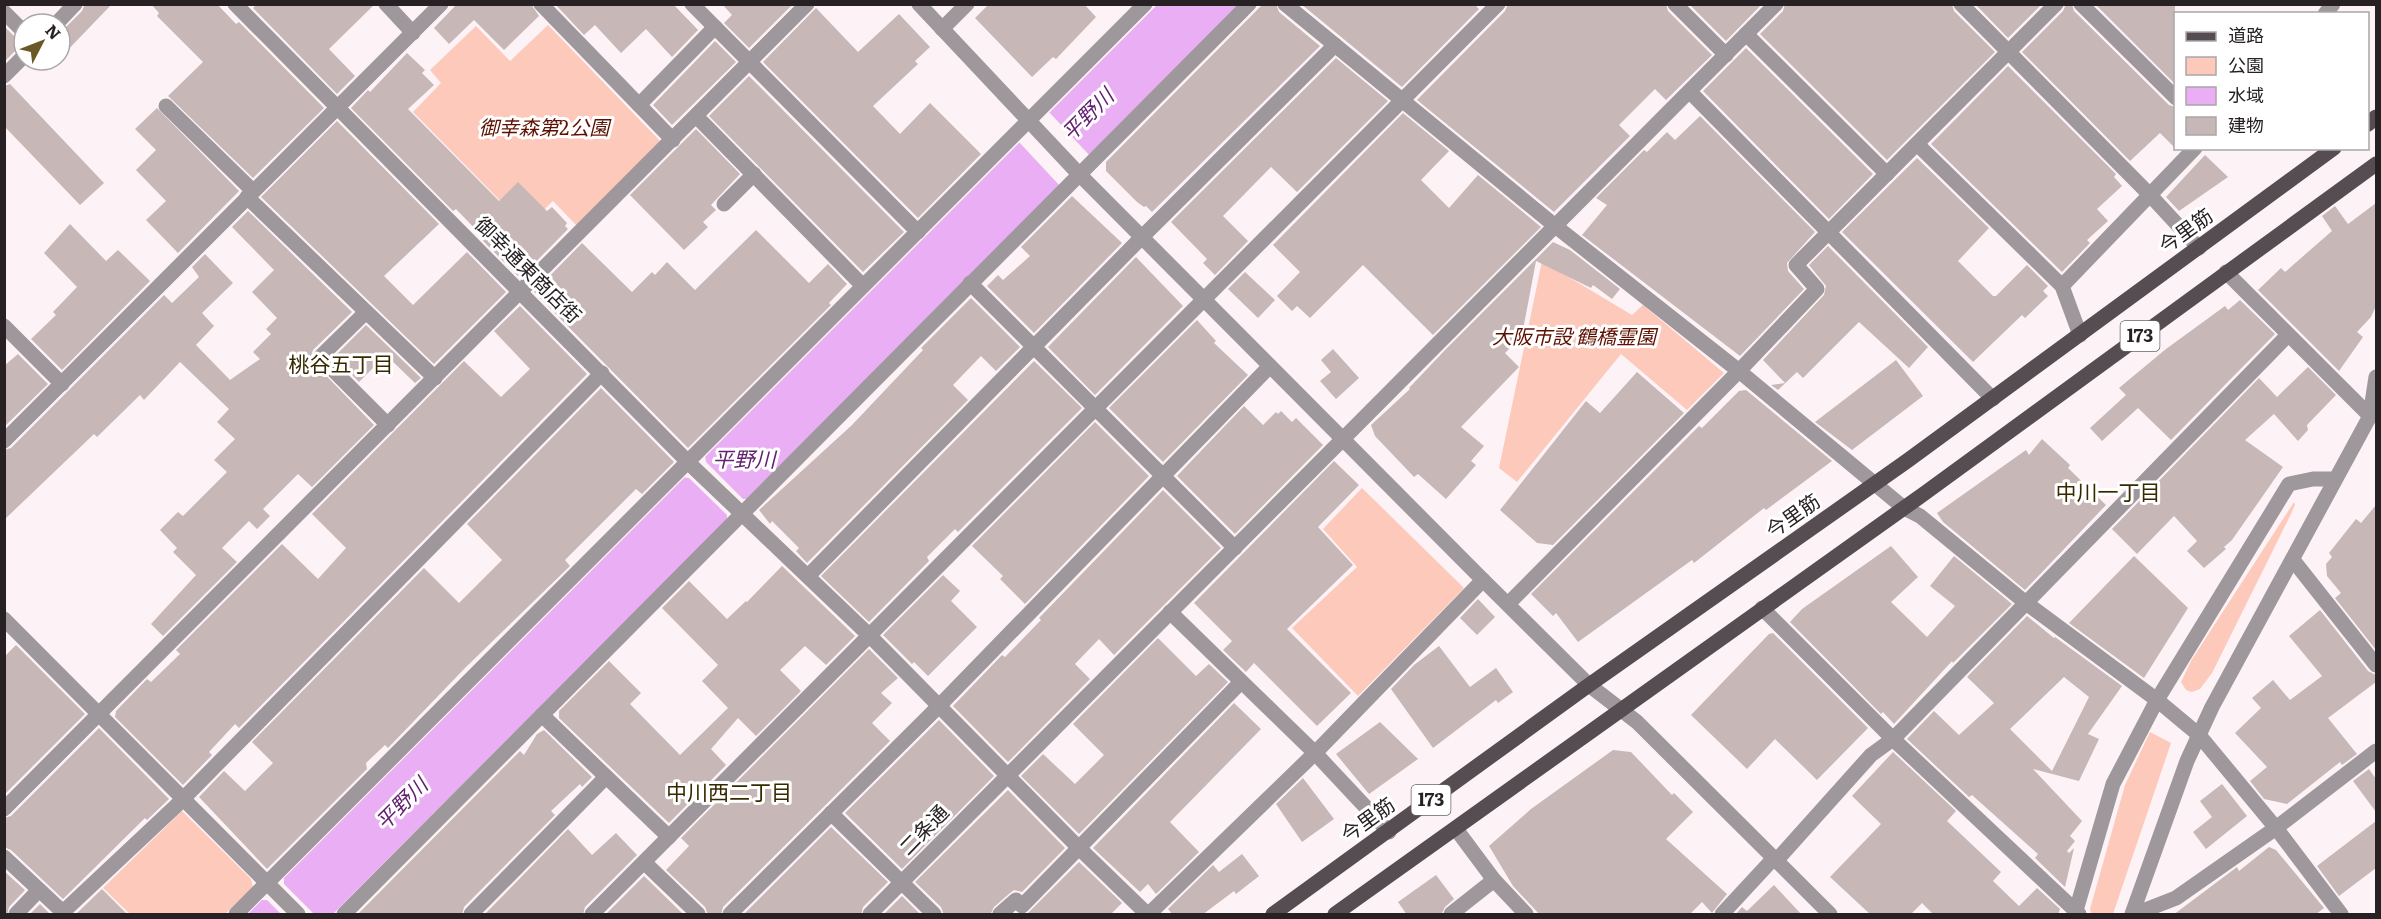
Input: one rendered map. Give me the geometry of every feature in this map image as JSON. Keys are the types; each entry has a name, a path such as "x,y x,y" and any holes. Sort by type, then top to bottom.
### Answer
{"main road":[{"name":"今里筋","path":"1272,915 1589,685 1993,399 2331,150"},
{"name":"173","path":"1335,915 1904,508 2376,164"}],"street":[{"name":"御幸通東商店街","path":"235,4 740,513 870,636 1148,915"},
{"path":"386,4 413,33"},
{"path":"4,441 441,4"},
{"path":"541,4 673,140"},
{"path":"692,4 918,232"},
{"path":"4,809 807,4"},
{"path":"919,4 1079,174 1342,439 1589,685 1637,722 1830,915"},
{"path":"942,29 967,4"},
{"path":"236,915 269,886 691,464 863,286 1031,124 1145,4"},
{"path":"344,915 740,513 1249,4"},
{"path":"1285,4 1554,225 1739,371 1904,508 1920,516 2026,603 2157,700 2199,735 2276,828 2341,915"},
{"path":"1675,4 1726,55"},
{"name":"二条通","path":"870,915 1776,4"},
{"path":"1961,4 2150,195 2199,248"},
{"path":"1508,604 1817,289 1797,265 2056,4"},
{"path":"2081,4 2174,97"},
{"path":"592,915 1403,100 1491,7"},
{"path":"639,105 715,27"},
{"path":"1746,34 1887,174"},
{"path":"808,576 1335,45"},
{"path":"1690,92 1993,399"},
{"path":"166,106 366,312 435,378"},
{"path":"696,116 863,286"},
{"path":"1917,144 2062,286 2080,335"},
{"path":"2062,286 2193,150"},
{"path":"724,204 754,174"},
{"path":"2226,272 2288,335 2373,415"},
{"path":"970,283 1235,548"},
{"path":"366,312 320,357 388,425"},
{"path":"4,326 62,384"},
{"path":"1722,915 1871,755 1893,739 2288,335"},
{"path":"740,911 831,813 1164,477 1270,366"},
{"path":"4,857 64,913 183,798 602,373"},
{"path":"2134,915 2183,771 2199,735 2335,479 2373,415 2376,377"},
{"path":"1762,608 1893,739 2077,914 2113,784 2157,700 2289,484 2313,479 2335,479"},
{"path":"2293,560 2376,665"},
{"path":"1148,915 1315,753 1483,580"},
{"path":"1170,612 1315,753 1389,832"},
{"path":"4,619 99,712 298,915"},
{"path":"1000,915 1016,900 1022,906 1242,681"},
{"path":"542,715 669,837"},
{"path":"2134,915 2176,898 2276,828 2376,751"},
{"path":"471,915 606,777"},
{"path":"831,813 934,915"},
{"path":"1456,829 1494,880 1526,915"},
{"path":"645,863 698,915"},
{"path":"1451,915 1494,880"},
{"path":"16,915 39,890"}],"green space":[{"name":"御幸森第2公園","path":"548,25 662,143 577,226 553,201 526,227 413,112 441,83 430,70 476,26 510,61"},
{"name":"大阪市設 鶴橋霊園","path":"1542,261 1632,315 1643,305 1724,373 1687,410 1621,354 1517,482 1499,468"},
{"path":"1362,488 1464,588 1358,696 1292,628 1357,567 1323,529"},
{"path":"2294,502 2290,516 2212,673 2200,689 2192,692 2186,690 2181,682 2191,661"},
{"path":"2150,732 2171,743 2113,914 2091,913 2090,909 2125,785"},
{"path":"182,811 251,879 253,888 225,914 130,914 103,888"}],"water":[{"name":"平野川","path":"1157,5 1240,5 333,914 248,914"}],"pier":[{"path":"1048,111 1092,158 1061,187 1018,141"},
{"path":"705,455 706,462 743,499 749,499 727,522 727,515 689,478 682,477"},
{"path":"284,877 284,884 314,914 281,914 267,900 261,900"}],"building":[{"path":"85,4 112,4 72,46 72,21 82,11"},
{"path":"151,4 217,4 236,24 239,22 324,108 253,178 168,96 203,62 157,16 159,13"},
{"path":"257,4 375,4 329,49 355,76 337,94 253,8"},
{"path":"457,4 531,4 539,16 504,50 474,20 449,44 434,28"},
{"path":"555,4 673,4 698,30 672,57 646,29 621,53 595,25 584,35"},
{"path":"722,4 793,4 749,48 724,23 732,15"},
{"path":"989,4 1084,4 1096,17 1056,59 1053,57 1032,77 975,18"},
{"path":"1263,4 1276,4 1279,12 1320,46 1152,212 1137,202 1106,171 1106,162"},
{"path":"1301,4 1474,4 1479,9 1402,87"},
{"path":"1508,4 1666,4 1668,11 1712,55 1666,100 1655,89 1619,125 1630,136 1554,212 1417,100 1505,11"},
{"path":"1689,4 1762,4 1726,41"},
{"path":"1785,4 1952,4 1954,11 1995,52 1887,160 1760,34 1783,11"},
{"path":"1975,4 2042,4 2008,38"},
{"path":"2066,4 2072,4 2074,11 2169,105 2174,107 2174,147 2160,133 2130,161 2022,52 2063,11"},
{"path":"2095,4 2175,4 2174,83"},
{"path":"816,8 858,52 899,14 930,47 915,61 918,64 873,106 900,134 930,103 981,154 918,218 763,62"},
{"path":"4,26 12,34 12,54 4,62"},
{"path":"715,41 736,62 672,125 653,105"},
{"path":"1746,48 1873,174 1829,219 1703,91"},
{"path":"407,53 425,70 422,73 434,85 408,109 499,201 518,182 547,211 552,207 567,223 565,226 568,229 520,278 481,239 483,237 456,209 453,211 351,108 368,90 370,92"},
{"path":"1336,58 1388,101 1297,192 1271,167 1223,216 1248,241 1215,275 1203,263 1207,259 1171,222"},
{"path":"2008,66 2116,174 2114,177 2122,186 2097,209 2108,221 2087,240 2090,243 2062,272 1931,144"},
{"path":"749,76 904,232 863,272 709,116"},
{"path":"10,84 104,183 80,205 4,126 4,86"},
{"path":"157,108 239,191 178,253 146,220 166,201 136,170 156,150 135,129"},
{"path":"1403,113 1449,151 1421,180 1449,208 1478,175 1541,227 1433,335 1363,265 1310,318 1297,306 1292,311 1277,296 1300,272 1273,245"},
{"path":"1700,116 1815,232 1787,263 1788,271 1804,289 1740,356 1582,235 1607,205 1596,198 1644,150 1647,152 1667,132 1675,140"},
{"path":"337,121 439,224 384,276 413,305 467,252 506,292 434,364 261,197"},
{"path":"696,129 740,174 711,205 716,210 703,222 708,227 684,250 630,195"},
{"path":"2205,155 2228,177 2179,211 2166,197"},
{"path":"1917,158 1989,228 1958,261 1993,296 1996,296 2027,265 2048,286 2043,291 2048,296 2025,318 2022,315 1973,362 1842,232"},
{"path":"1072,196 1122,243 1034,333 987,286 998,275 1003,280 1030,256 1021,247"},
{"path":"2376,203 2376,306 2371,317 2357,332 2363,337 2339,371 2258,290 2281,268 2285,272 2332,231 2322,216 2335,206 2348,224"},
{"path":"248,211 352,312 313,350 310,359 374,425 312,487 298,474 263,509 270,516 257,529 249,521 222,548 237,562 163,636 151,624 196,575 173,552 177,548 160,530 178,512 183,516 227,472 214,460 235,439 217,422 229,409 180,362 144,400 140,395 97,437 94,434 4,520 4,450 11,448 164,295 172,303 199,277 192,267 205,254 233,283 202,313 214,326 196,345 230,380 260,359 253,352 271,334 266,329 277,318 252,292 274,270 232,227"},
{"path":"70,224 106,261 118,250 150,281 62,370 31,339 56,315 53,312 77,287 44,253"},
{"path":"756,230 809,283 828,264 847,284 829,303 831,305 688,448 534,292 582,243 632,292 652,272 655,275 667,262 695,290"},
{"path":"1553,242 1570,250 1620,289 1612,299 1593,285 1591,288 1536,261 1523,330 1518,336 1520,338 1505,353 1519,367 1461,427 1484,446 1471,461 1476,465 1446,499 1418,474 1414,477 1375,436 1371,425 1410,389 1446,349"},
{"path":"1828,246 1928,347 1909,368 1859,322 1803,378 1797,372 1778,390 1771,385 1785,383 1763,360 1824,295 1826,286 1809,265"},
{"path":"1136,257 1183,306 1095,395 1048,347"},
{"path":"1245,272 1275,300 1258,318 1228,289"},
{"path":"971,298 1020,347 996,371 981,356 953,385 968,400 807,563 796,551 799,548 772,521 770,524 759,510 852,425 923,350 921,348"},
{"path":"2240,300 2275,334 2171,440 2138,408 2102,441 2090,428 2126,395 2119,388 2166,349 2225,306 2228,310"},
{"path":"520,306 587,374 239,728 235,724 209,752 212,755 183,785 115,717 116,711 147,679 151,682 180,654 176,650 282,544 318,579 346,548 312,514 464,361 501,397 530,369 494,331"},
{"path":"1197,320 1216,341 1214,343 1248,375 1163,462 1109,408"},
{"path":"366,325 421,378 415,383 386,355 359,382 334,357"},
{"path":"1333,349 1359,378 1336,399 1320,381 1331,372 1321,360"},
{"path":"18,354 48,384 4,427 4,366"},
{"path":"1896,360 1923,396 1852,450 1815,422"},
{"path":"1034,361 1082,408 958,532 955,529 927,557 929,561 869,622 821,576"},
{"path":"2308,367 2336,395 2307,425 2308,430 2298,441 2274,414 2245,440 2283,467 2232,540 2224,547 2226,549 2204,568 2187,551 2197,541 2174,516 2137,554 2112,529 2259,378 2277,397"},
{"path":"1637,372 1684,413 1553,545 1537,543 1500,510 1586,401 1600,413"},
{"path":"601,388 674,462 642,494 636,489 565,560 570,566 465,668 388,748 385,745 366,763 367,769 267,869 199,797 224,771 245,791 273,763 252,742 424,568 459,603 502,560 467,524"},
{"path":"1746,390 1832,461 1766,510 1764,508 1694,563 1692,560 1578,642 1556,613 1553,616 1531,594 1699,426 1702,428 1739,391"},
{"path":"1244,406 1263,425 1276,412 1278,414 1281,411 1292,422 1296,418 1323,445 1235,534 1177,476"},
{"path":"1095,422 1149,476 1025,604 1000,579 1003,576 972,546"},
{"path":"2042,439 2070,465 2068,468 2106,505 2025,590 1943,522 1937,513 2026,450 2029,455"},
{"path":"1334,461 1359,485 1318,527 1353,565 1287,629 1351,693 1317,726 1254,663 1246,672 1223,650 1232,641 1194,603"},
{"path":"1163,490 1221,548 1114,655 1099,639 1075,664 1090,679 1008,762 953,706 1002,655 1005,657 1041,620 1039,618"},
{"path":"2376,505 2376,650 2335,598 2341,593 2327,576 2326,564 2332,557 2329,553 2356,519 2361,523"},
{"path":"1891,546 1918,577 1891,602 1927,637 1955,606 1930,586 1954,556 2012,604 1953,663 1952,661 1894,724 1883,712 1881,714 1790,622 1802,609"},
{"path":"2134,556 2188,608 2144,678 2069,623"},
{"path":"782,566 855,636 826,665 805,646 780,670 801,691 756,736 738,718 711,749 726,765 669,823 559,718 559,711 609,661 641,693 630,704 680,755 728,708 702,681 718,665 662,608 689,581 727,619"},
{"path":"943,575 960,591 951,601 977,627 928,676 914,662 912,664 883,635"},
{"path":"1478,599 1495,617 1477,635 1460,618"},
{"path":"2320,610 2368,671 2376,675 2376,682 2328,718 2357,754 2342,765 2340,762 2287,804 2264,799 2250,781 2267,767 2235,733 2261,708 2252,698 2273,680 2290,700 2322,676 2289,636"},
{"path":"2027,616 2122,686 2088,734 2099,739 2079,781 2033,769 2082,821 2070,836 2075,841 2067,851 2069,853 2074,848 2065,887 2035,858 2038,854 1972,795 1969,797 1907,739 1934,711 1959,735 1994,703 1967,677","holes":["2064,677 2089,697 2052,771 2010,729"]},
{"path":"1773,633 1868,728 1817,780 1775,739 1747,769 1691,715 1769,634"},
{"path":"1158,638 1196,676 1209,664 1228,682 1079,834 1021,776 1043,754 1075,784 1104,755 1073,724"},
{"path":"16,645 85,714 4,795 4,657"},
{"path":"1439,646 1470,687 1496,668 1513,692 1498,703 1496,700 1433,748 1391,689 1414,665"},
{"path":"869,649 898,678 881,693 892,703 872,723 890,741 723,907 721,915 708,915 705,907 666,870 689,846 681,838"},
{"path":"1234,703 1261,729 1170,822 1199,852 1156,894 1148,884 1140,892 1093,848"},
{"path":"939,720 994,776 902,869 845,813"},
{"path":"1380,722 1418,759 1369,794 1336,754"},
{"path":"99,728 169,799 147,820 145,818 63,899 11,850 4,847 4,818 11,816"},
{"path":"544,730 592,777 582,787 580,784 551,811 555,815 464,907 462,915 357,915 520,751 524,755 537,734"},
{"path":"1613,750 1631,752 1672,795 1674,793 1693,812 1666,839 1727,894 1712,913 1702,902 1689,915 1540,915 1513,886 1489,846 1531,809"},
{"path":"1893,752 1956,811 1947,821 2001,872 1993,881 2019,906 2037,888 2060,909 2058,915 1934,915 1922,903 1910,915 1871,915 1830,877 1881,824 1852,796"},
{"path":"2369,769 2376,779 2376,812 2353,781"},
{"path":"1303,778 1334,819 1302,842 1276,804"},
{"path":"2222,784 2247,816 2206,849 2193,832 2212,817 2200,801"},
{"path":"1008,790 1065,848 1022,892 1014,890 994,907 990,915 944,915 941,907 915,882"},
{"path":"2376,821 2376,868 2339,896 2317,866"},
{"path":"831,827 888,882 863,907 861,915 743,915"},
{"path":"568,829 592,855 616,833 637,855 585,907 583,915 484,915"},
{"path":"2269,847 2276,850 2324,908 2315,915 2173,915 2237,867 2239,871"},
{"path":"1242,854 1259,876 1236,894 1234,891 1202,915 1173,915 1168,909 1213,865 1219,872"},
{"path":"1079,862 1122,903 1110,915 1026,915"},
{"path":"4,871 25,890 9,907 7,915 4,915"},
{"path":"1436,875 1454,899 1445,907 1441,915 1407,915 1398,902"},
{"path":"644,876 684,915 605,915"},
{"path":"1774,885 1802,915 1735,915 1742,907 1747,911"},
{"path":"102,889 128,915 75,915"},
{"path":"902,896 921,915 883,915"},
{"path":"40,904 51,915 29,915"}],"district":[{"name":"桃谷五丁目","path":"341,365"},
{"name":"中川一丁目","path":"2108,493"},
{"name":"中川西二丁目","path":"729,793"}]}
